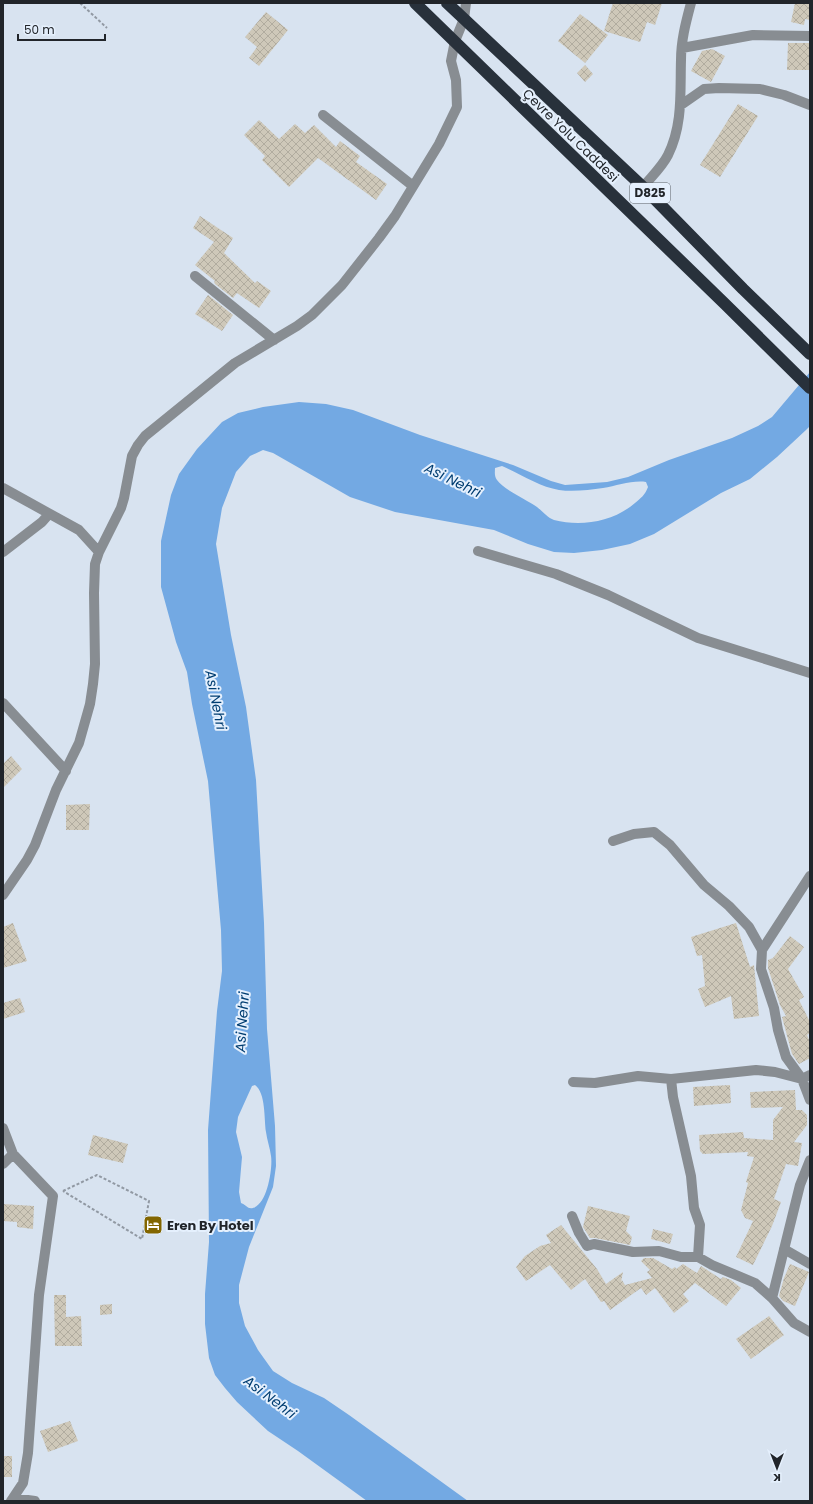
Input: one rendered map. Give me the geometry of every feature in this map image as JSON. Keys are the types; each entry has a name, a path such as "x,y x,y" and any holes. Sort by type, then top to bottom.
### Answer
{"highway":[{"name":"Çevre Yolu Caddesi","path":"415,3 810,388"},
{"name":"Çevre Yolu Caddesi","path":"447,3 643,187 743,289 810,354"}],"street":[{"path":"3,895 30,855 56,790 66,772 80,738 90,704 93,684 95,564 99,552 121,508 132,456 145,436 235,363 312,315 342,285 383,233 439,144 457,107 456,80 450,61 455,41 464,19 466,3"},
{"path":"643,187 667,157 673,144 681,111 683,34 691,3"},
{"path":"682,48 753,35 810,36"},
{"path":"681,105 704,89 719,88 760,89 784,95 810,105"},
{"path":"323,115 413,186"},
{"path":"195,276 274,340"},
{"path":"3,488 80,530 99,552"},
{"path":"3,552 42,522 49,514"},
{"path":"478,551 556,574 608,595 698,638 810,673"},
{"path":"3,703 66,772"},
{"path":"613,841 634,834 654,832 670,845 704,885 729,906 749,927 762,950"},
{"path":"810,876 762,950 761,969 774,1008 786,1057 806,1077 810,1100"},
{"path":"573,1082 595,1083 638,1076 671,1079 756,1070 806,1077"},
{"path":"671,1079 673,1097 691,1176 693,1203 700,1225 698,1257"},
{"path":"3,1128 13,1154 53,1196 39,1295 28,1453 23,1484 12,1499"},
{"path":"3,1164 13,1154"},
{"path":"772,1298 800,1185 810,1160"},
{"path":"572,1216 579,1233 587,1246 594,1244 633,1252 659,1251 681,1257 698,1257 712,1266 755,1283 772,1298 794,1323 810,1332"},
{"path":"784,1249 810,1264"},
{"path":"12,1499 36,1501"}],"path":[{"path":"80,3 107,28"},
{"path":"53,1196 63,1191 97,1175 149,1201 142,1239 63,1191"}],"water":[{"name":"Asi Nehri","path":"810,372 810,426 777,457 750,479 721,493 654,534 630,544 602,550 574,553 554,552 528,544 494,530 395,512 350,497 273,453 263,450 250,456 236,472 222,508 216,544 231,635 246,707 256,780 264,923 267,1029 275,1126 276,1166 273,1187 249,1247 239,1285 239,1303 245,1326 258,1350 273,1371 292,1383 324,1398 468,1501 367,1501 268,1431 237,1402 225,1388 215,1375 209,1358 205,1324 205,1294 209,1242 208,1130 217,1011 222,971 221,930 208,781 187,672 176,642 161,587 161,541 171,495 179,474 197,449 222,422 238,413 263,407 299,402 326,404 353,410 420,435 513,465 551,481 565,485 607,482 628,477 669,460 732,438 758,426 772,417","holes":["502,466 537,483 559,490 587,490 630,482 646,482 648,487 639,500 617,515 607,519 586,523 564,522 552,519 537,507 500,484 495,477 495,468","255,1085 259,1089 263,1100 266,1132 271,1153 271,1169 268,1187 264,1196 260,1203 255,1207 249,1208 241,1203 239,1192 242,1157 236,1132 238,1117 252,1086"]}],"building":[{"path":"613,3 662,3 655,25 647,22 640,42 604,31"},
{"path":"795,3 810,3 810,20 805,19 804,25 791,22"},
{"path":"266,12 288,30 259,66 249,58 257,47 245,37"},
{"path":"580,14 608,35 585,63 558,41"},
{"path":"788,43 810,43 810,70 787,70"},
{"path":"712,49 725,56 711,82 691,71 702,51"},
{"path":"585,65 593,74 585,82 577,73"},
{"path":"738,104 758,116 720,177 700,165"},
{"path":"259,120 279,139 295,124 305,133 314,125 336,147 340,141 360,156 356,162 387,184 376,200 318,158 289,187 262,160 265,156 244,135"},
{"path":"200,216 233,238 224,253 255,283 257,281 271,291 259,308 237,293 233,298 215,284 215,281 195,265 214,242 193,228"},
{"path":"208,295 233,315 222,331 195,314"},
{"path":"11,756 22,769 3,788 3,764"},
{"path":"90,804 89,830 66,830 66,805"},
{"path":"13,923 27,961 3,968 3,927"},
{"path":"736,923 750,967 754,965 759,1016 734,1019 731,996 705,1007 698,989 705,986 702,955 697,956 691,937"},
{"path":"790,936 804,947 788,969 804,997 799,1000 810,1022 810,1033 807,1035 810,1042 810,1058 799,1064 792,1054 782,1017 786,1016 780,1005 768,968 768,960 773,958"},
{"path":"20,998 25,1012 3,1019 3,1003"},
{"path":"730,1085 731,1103 694,1106 693,1087"},
{"path":"795,1090 796,1110 802,1110 807,1115 807,1125 794,1142 802,1143 798,1166 786,1164 774,1199 781,1202 772,1226 753,1265 736,1257 753,1221 745,1218 741,1210 748,1183 746,1182 754,1157 747,1156 748,1152 703,1154 700,1151 699,1135 743,1132 744,1138 773,1140 773,1120 783,1107 751,1108 750,1092"},
{"path":"93,1135 128,1144 123,1163 88,1155"},
{"path":"3,1204 34,1206 33,1229 17,1227 17,1222 3,1221"},
{"path":"588,1206 630,1216 626,1231 632,1237 630,1245 590,1238 583,1227"},
{"path":"561,1225 597,1269 606,1284 623,1272 621,1282 622,1280 625,1285 652,1278 647,1272 650,1270 641,1261 644,1258 653,1258 672,1269 675,1267 676,1269 683,1264 697,1273 701,1266 721,1279 723,1277 731,1280 741,1288 726,1306 695,1283 683,1294 689,1301 674,1313 655,1288 646,1295 641,1288 610,1310 604,1301 601,1302 585,1279 571,1290 550,1265 526,1281 516,1267 525,1256 540,1246 551,1243 546,1235"},
{"path":"653,1229 673,1234 670,1244 651,1239"},
{"path":"790,1264 809,1272 795,1306 783,1301 779,1296"},
{"path":"54,1295 66,1295 66,1317 81,1316 82,1346 55,1346"},
{"path":"112,1304 112,1314 100,1315 100,1305"},
{"path":"769,1316 784,1335 751,1359 736,1339"},
{"path":"70,1421 78,1441 48,1452 40,1431"},
{"path":"3,1456 12,1456 12,1477 3,1477"}],"place":[{"name":"Eren By Hotel","path":"153,1225"}]}
